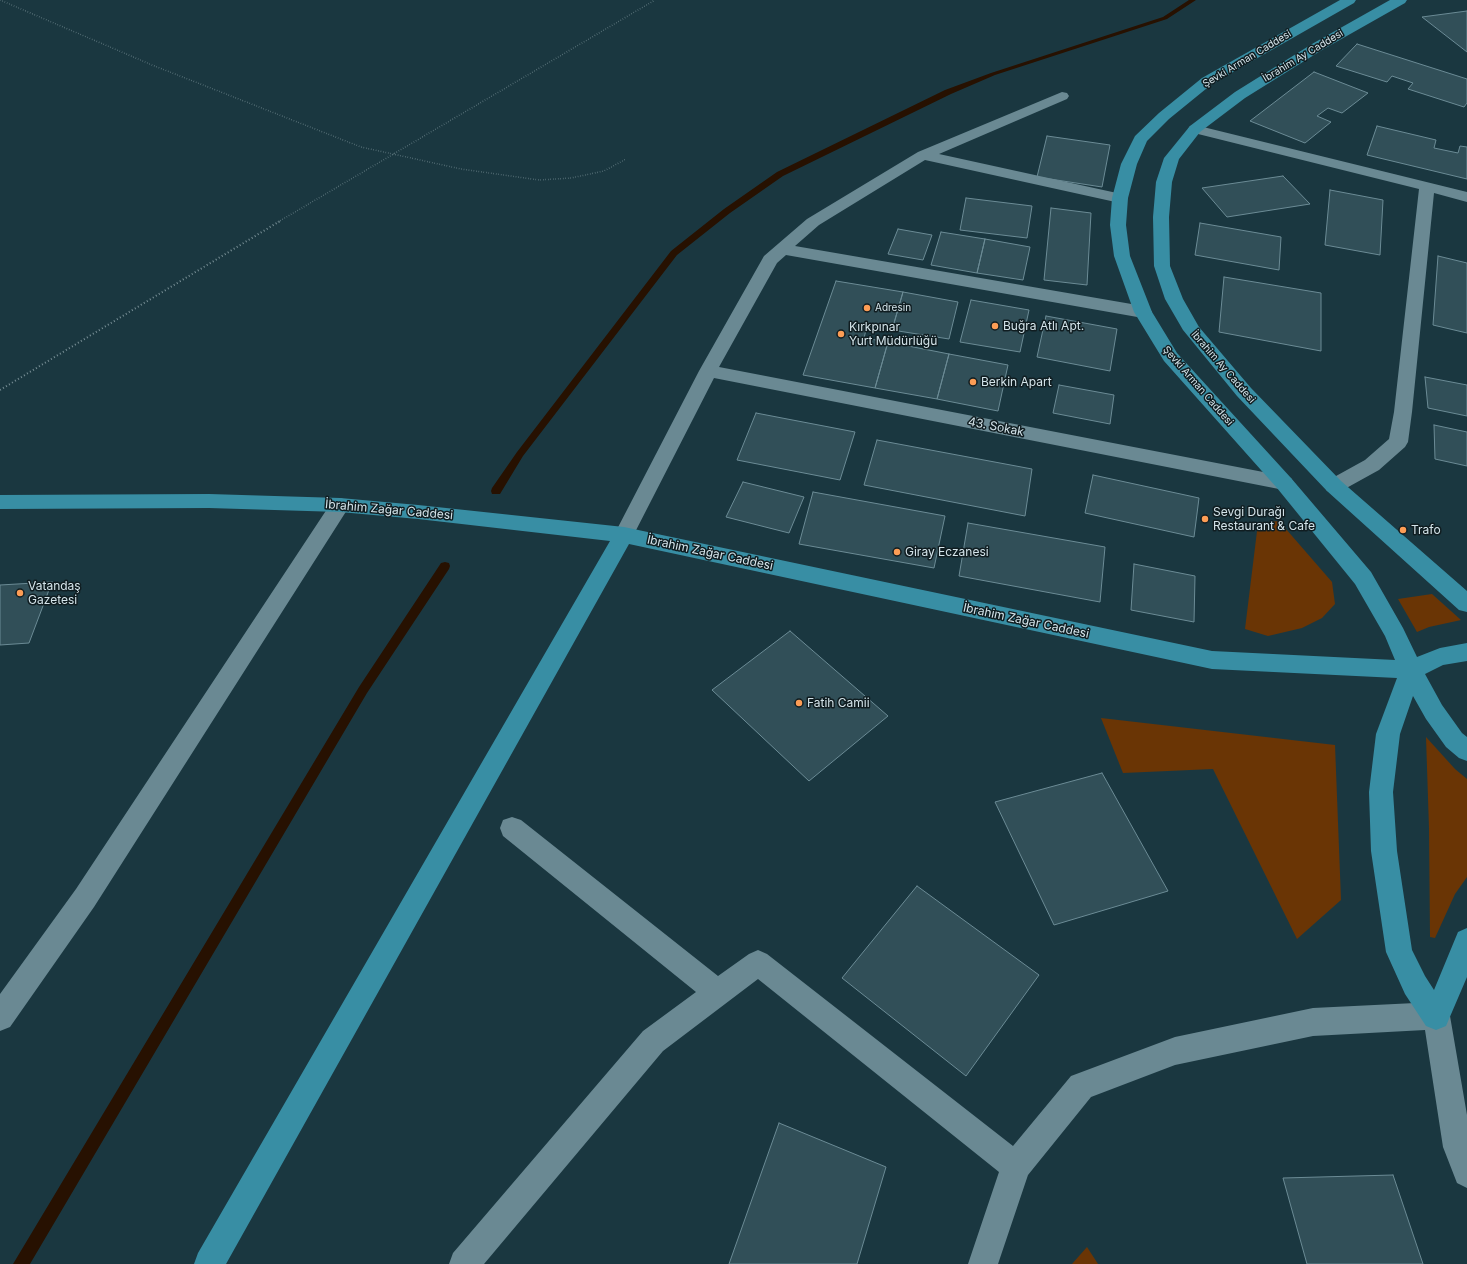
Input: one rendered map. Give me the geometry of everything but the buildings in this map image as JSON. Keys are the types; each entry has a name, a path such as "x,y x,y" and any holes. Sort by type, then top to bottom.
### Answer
{"main road":[{"name":"Şevki Arman Caddesi","path":"1349,0 1206,81 1164,116 1140,139 1129,164 1120,198 1118,225 1122,256 1143,312 1170,357 1284,483 1363,578 1395,634 1411,670 1434,712 1454,740 1467,751"},
{"name":"İbrahim Ay Caddesi","path":"1400,0 1310,50 1240,95 1195,129 1172,158 1164,182 1161,217 1162,266 1174,299 1192,330 1244,392 1334,486 1467,604"},
{"name":"İbrahim Zağar Caddesi","path":"0,502 210,501 340,505 418,512 624,535 1212,660 1411,670"},
{"path":"209,1264 624,535"},
{"path":"1436,1016 1415,985 1399,952 1384,851 1381,792 1388,734 1411,670 1440,657 1467,652"},
{"path":"1436,1016 1450,987 1467,941"}],"street":[{"path":"624,535 708,371 770,260 813,222 923,155 1062,96"},
{"path":"1195,129 1467,197"},
{"path":"923,155 1120,198"},
{"path":"1334,486 1372,465 1398,442 1427,186"},
{"path":"783,249 1143,312"},
{"name":"43. Sokak","path":"708,371 1284,483"},
{"path":"0,1017 85,898 340,505"},
{"path":"512,828 718,993"},
{"path":"464,1264 653,1041 758,963 1016,1167"},
{"path":"983,1264 1016,1167 1081,1086 1176,1051 1313,1022 1436,1016 1458,1147 1467,1173"}],"path":[{"path":"0,0 152,65 360,147 390,155 461,169 538,180 571,178 604,171 626,159"},
{"path":"0,390 390,155 655,0"}],"shaded area":[{"path":"1279,521 1332,582 1335,604 1322,618 1302,628 1268,636 1245,629 1258,523"},
{"path":"1432,594 1461,620 1429,627 1417,632 1398,599"},
{"path":"1101,718 1335,745 1341,900 1297,939 1213,769 1123,773"},
{"path":"1426,737 1455,769 1467,779 1467,877 1455,894 1435,938 1430,937"},
{"path":"1087,1247 1098,1264 1072,1264"}],"waterway":[{"path":"496,491 520,454 674,253 727,211 780,174 948,92 993,74 1165,18 1193,0"},
{"path":"21,1264 363,690 445,566"}],"place":[{"name":"Adresin","path":"867,308"},
{"name":"Buğra Atlı Apt.","path":"995,326"},
{"name":"Kırkpınar Yurt Müdürlüğü","path":"841,334"},
{"name":"Berkin Apart","path":"973,382"},
{"name":"Sevgi Durağı Restaurant & Cafe","path":"1205,519"},
{"name":"Trafo","path":"1403,530"},
{"name":"Giray Eczanesi","path":"897,552"},
{"name":"Vatandaş Gazetesi","path":"20,593"},
{"name":"Fatih Camii","path":"799,703"}]}
